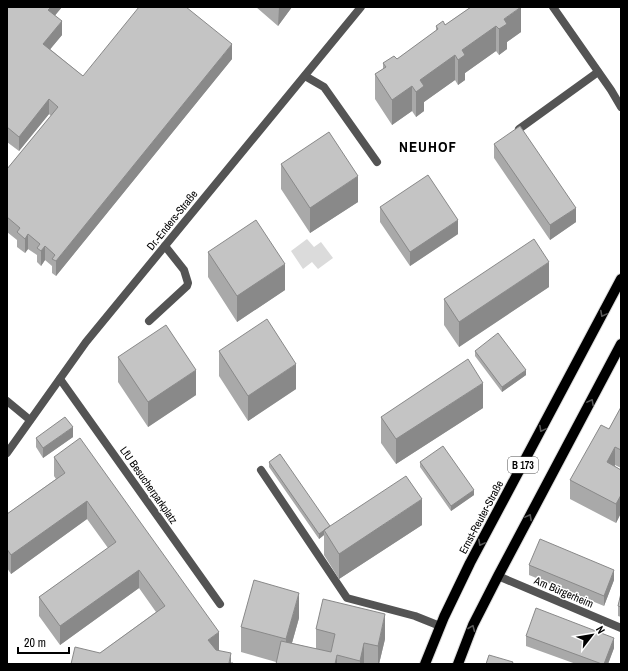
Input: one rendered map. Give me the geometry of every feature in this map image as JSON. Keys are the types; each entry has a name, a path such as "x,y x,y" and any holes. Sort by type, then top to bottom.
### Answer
{"main road":[{"name":"Ernst-Reuter-Straße","path":"425,664 440,626 470,563 621,279"},
{"name":"B 173","path":"458,664 473,624 621,344"}],"street":[{"name":"Dr.-Enders-Straße","path":"7,453 86,342 360,7"},
{"path":"553,7 611,90 621,107"},
{"path":"520,129 598,72"},
{"path":"305,76 324,87 377,162"},
{"path":"611,90 621,100"},
{"path":"149,321 187,286 188,283 184,270 165,246"},
{"name":"LfU Besucherparkplatz","path":"60,379 220,604"},
{"path":"7,401 30,420"},
{"path":"261,470 347,598 422,618 440,626"},
{"name":"Am Bürgerheim","path":"498,576 621,628"}],"shaded area":[{"path":"307,239 314,247 321,242 333,258 318,269 312,262 303,269 291,251"}],"building":[{"path":"7,7 51,7 48,10 62,21 43,44 83,76 139,7 186,7 232,44 56,261 52,259 55,255 45,246 41,251 37,248 40,244 28,234 25,239 17,232 20,228 7,217 7,169 58,107 49,99 19,137 7,127"},
{"path":"471,7 521,7 504,19 507,24 499,29 496,26 462,50 465,55 458,60 455,55 420,80 424,86 416,92 412,86 392,100 375,74 386,67 383,63 394,56 397,59 438,29 436,26 443,21 445,25"},
{"path":"520,126 576,208 550,225 494,144"},
{"path":"329,132 358,176 310,208 281,164"},
{"path":"428,175 458,220 410,252 380,207"},
{"path":"256,220 285,264 237,296 208,252"},
{"path":"534,239 549,262 459,322 444,299"},
{"path":"267,319 296,364 248,396 219,351"},
{"path":"166,325 196,370 148,402 118,357"},
{"path":"498,333 526,370 502,387 475,351"},
{"path":"468,359 483,383 396,439 381,417"},
{"path":"621,407 621,450 615,447 607,462 621,470 621,495 616,504 570,480 601,425 609,429"},
{"path":"65,417 73,427 43,448 36,438"},
{"path":"80,438 219,632 208,640 216,650 231,653 229,663 233,664 71,664 75,647 100,653 165,606 139,570 60,626 39,597 116,542 87,501 11,555 7,549 7,514 65,473 54,457"},
{"path":"443,446 474,490 451,506 420,462"},
{"path":"280,454 330,526 319,534 269,462"},
{"path":"406,476 422,499 339,554 324,530"},
{"path":"540,539 614,570 604,596 529,565"},
{"path":"254,580 299,593 286,639 241,627"},
{"path":"621,593 621,607 618,606"},
{"path":"323,599 385,614 378,646 364,643 360,661 337,655 335,664 276,664 281,641 331,652 335,634 316,629"},
{"path":"536,608 614,638 604,664 526,636"},
{"path":"489,655 513,662 512,664 486,664"}],"district":[{"name":"NEUHOF","path":"428,146"}]}
